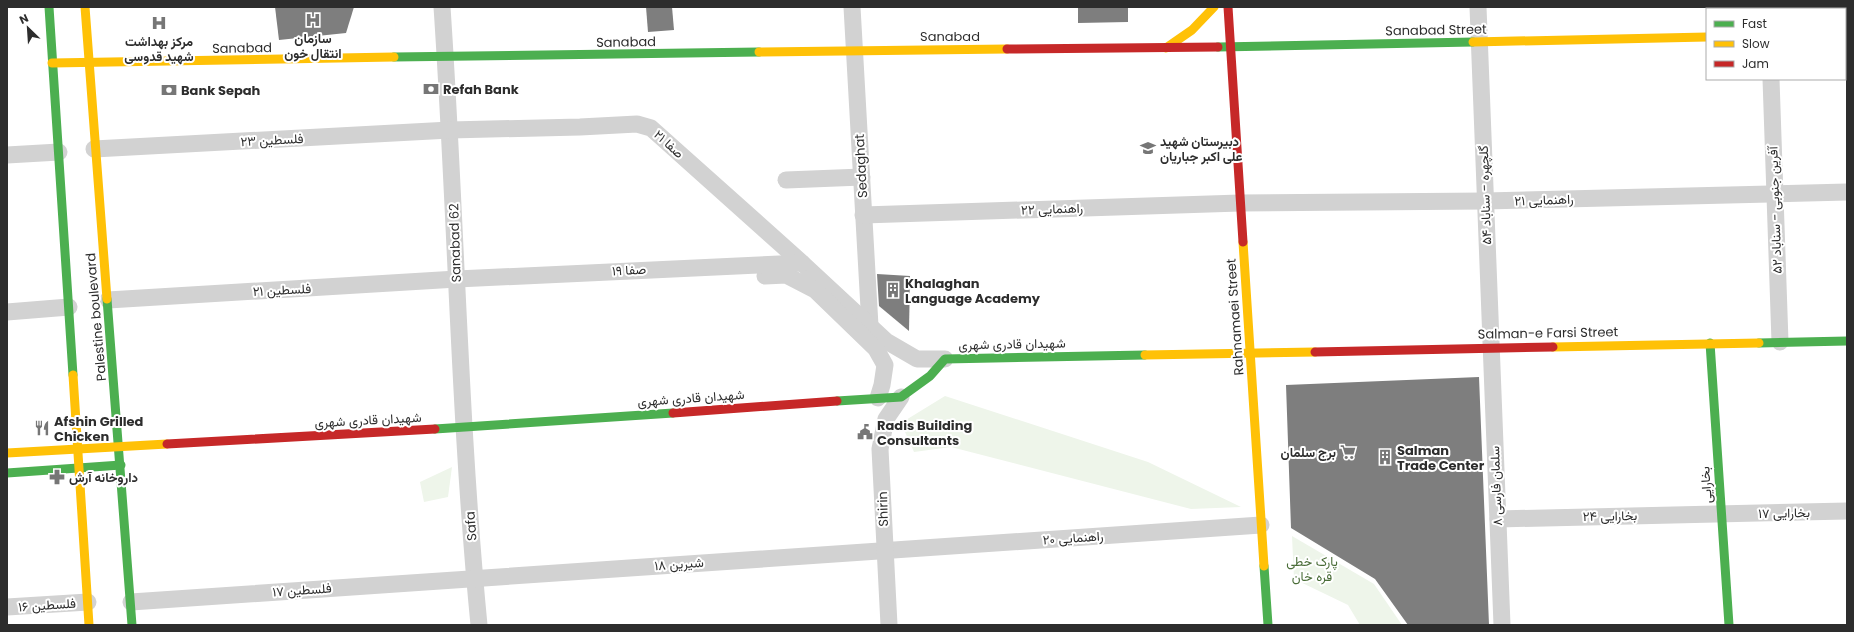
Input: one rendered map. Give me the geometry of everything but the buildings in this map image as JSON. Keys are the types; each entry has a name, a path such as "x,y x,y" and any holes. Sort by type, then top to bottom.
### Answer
{"main road":[{"name":"Palestine boulevard","path":"49,7 89,625"},
{"name":"Palestine boulevard","path":"85,7 94,149 108,300 132,625"},
{"path":"1165,48 1185,37 1202,22 1214,7"},
{"name":"Rahnamaei Street","path":"1228,7 1268,625"},
{"name":"Sanabad Street","path":"1165,48 1706,37"},
{"name":"Sanabad","path":"88,62 446,58 855,50 1165,48"},
{"path":"52,63 88,62"},
{"name":"Salman-e Farsi Street","path":"1250,352 1847,340"},
{"name":"بخارایی","path":"1710,343 1729,625"},
{"name":"شهیدان قادری شهری","path":"78,449 119,448 464,427 901,397 922,384 936,372 945,359 1250,352"},
{"path":"7,453 78,449"},
{"path":"7,472 121,465"}],"street":[{"name":"Sanabad 62","path":"442,7 450,130 464,427"},
{"name":"Sedaghat","path":"852,7 870,326"},
{"name":"گلچهره - سناباد ۵۴","path":"1478,7 1491,348"},
{"name":"آفرین جنوبی - سناباد ۵۲","path":"1771,80 1780,342"},
{"name":"صفا ۲۱","path":"450,130 637,124 651,128 802,263 886,341 918,359 945,359"},
{"name":"فلسطین ۲۳","path":"94,149 450,130"},
{"path":"7,155 59,152"},
{"path":"786,180 862,178"},
{"name":"راهنمایی ۲۱","path":"1240,203 1485,201 1847,192"},
{"name":"راهنمایی ۲۲","path":"863,215 1240,203"},
{"name":"صفا ۱۹","path":"457,279 802,263"},
{"path":"670,268 696,278 786,275 815,290 876,349 885,365 882,385 878,398"},
{"name":"فلسطین ۲۱","path":"108,300 457,279"},
{"path":"7,312 69,308"},
{"name":"سلمان فارسی ۸","path":"1491,348 1502,625"},
{"name":"Shirin","path":"889,625 884,551 880,449 886,419 901,397"},
{"name":"Safa","path":"464,427 474,577 479,625"},
{"name":"بخارایی ۱۷","path":"1721,514 1847,511"},
{"name":"بخارایی ۲۴","path":"1498,519 1721,514"},
{"name":"راهنمایی ۲۰","path":"884,551 1261,525"},
{"name":"شیرین ۱۸","path":"474,577 884,551"},
{"name":"فلسطین ۱۷","path":"131,602 474,577"},
{"name":"فلسطین ۱۶","path":"7,607 88,602"}],"green space":[{"path":"945,396 1148,462 1241,507 1191,509 951,447 914,452 901,423"},
{"path":"452,467 448,497 424,502 420,482"},
{"name":"پارک خطی قره خان","path":"1292,536 1374,584 1402,625 1360,625 1348,605 1294,579"}],"traffic: fast":[{"path":"49,7 73,375"},
{"path":"1218,47 1473,42"},
{"path":"394,57 759,52"},
{"path":"107,299 132,625"},
{"path":"1759,343 1847,341"},
{"path":"1710,343 1729,625"},
{"path":"837,401 901,397 930,376 945,359 1145,355"},
{"path":"435,429 673,413"},
{"path":"7,473 121,465"},
{"path":"1264,566 1268,625"}],"traffic: slow":[{"path":"85,7 107,299"},
{"path":"1166,48 1192,30 1214,7"},
{"path":"1473,42 1706,37"},
{"path":"759,52 1007,49"},
{"path":"52,63 394,57"},
{"path":"1243,242 1264,566"},
{"path":"1553,347 1759,343"},
{"path":"1145,355 1315,352"},
{"path":"73,375 89,625"},
{"path":"7,453 167,444"}],"traffic: jam":[{"path":"1228,7 1243,242"},
{"path":"1007,49 1218,47"},
{"path":"1315,352 1553,347"},
{"path":"673,413 837,401"},
{"path":"167,444 435,429"}],"place":[{"name":"سازمان انتقال خون","path":"313,20"},
{"name":"مرکز بهداشت شهید قدوسی","path":"159,23"},
{"name":"Refah Bank","path":"431,89"},
{"name":"Bank Sepah","path":"169,90"},
{"name":"دبیرستان شهید علی اکبر جباریان","path":"1148,148"},
{"name":"Khalaghan Language Academy","path":"893,290"},
{"name":"Afshin Grilled Chicken","path":"42,428"},
{"name":"Radis Building Consultants","path":"865,432"},
{"name":"برج سلمان","path":"1348,452"},
{"name":"Salman Trade Center","path":"1385,457"},
{"name":"داروخانه آرش","path":"57,477"}]}
